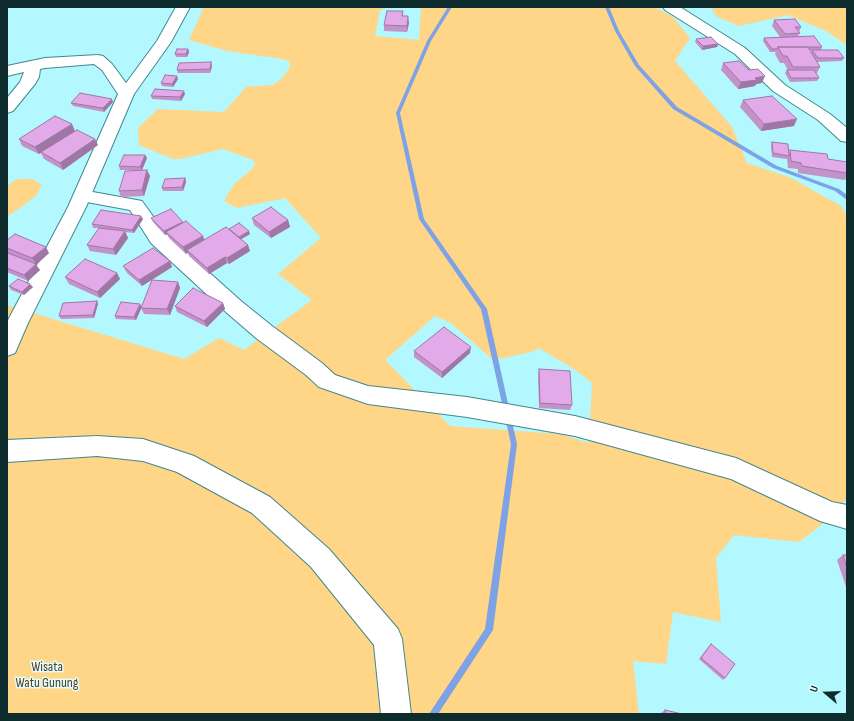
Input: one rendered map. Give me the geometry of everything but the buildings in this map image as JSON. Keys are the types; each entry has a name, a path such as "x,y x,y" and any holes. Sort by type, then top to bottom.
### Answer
{"street":[{"path":"7,347 17,323 82,196 126,94 164,42 183,7"},
{"path":"670,7 740,51 779,88 824,117 847,137"},
{"path":"7,71 45,63 98,59 107,67 126,94"},
{"path":"7,108 27,84 31,77 33,66"},
{"path":"82,196 136,205 158,238 234,307 327,380 368,395 467,407 575,426 736,469 829,513 847,517"},
{"path":"7,451 97,446 143,450 185,464 261,505 320,558 388,639 396,714"}],"green space":[{"name":"Wisata Watu Gunung","path":"204,7 388,7 380,10 375,36 419,40 421,7 654,7 672,16 690,38 675,61 732,127 747,163 791,178 841,206 847,216 847,498 825,522 799,542 734,535 716,558 721,622 673,612 666,664 633,661 639,714 7,714 7,305 184,359 219,338 244,350 312,300 278,274 321,238 285,198 237,208 224,201 234,184 255,165 253,160 223,149 180,159 173,159 139,145 138,128 158,109 224,112 246,87 273,85 282,78 289,69 290,64 288,61 283,59 227,51 189,40","holes":["435,316 451,323 493,360 532,352 539,348 574,369 592,383 589,443 560,434 450,426 385,360"]},
{"path":"711,7 847,7 847,45 826,31 788,15 739,26 716,16"},
{"path":"17,179 32,179 42,185 36,196 7,217 7,186"}],"waterway":[{"path":"433,714 489,630 514,444 484,309 422,219 398,113 429,41 450,7"},
{"path":"607,7 617,31 637,66 675,108 775,167 837,190 847,198"}]}
